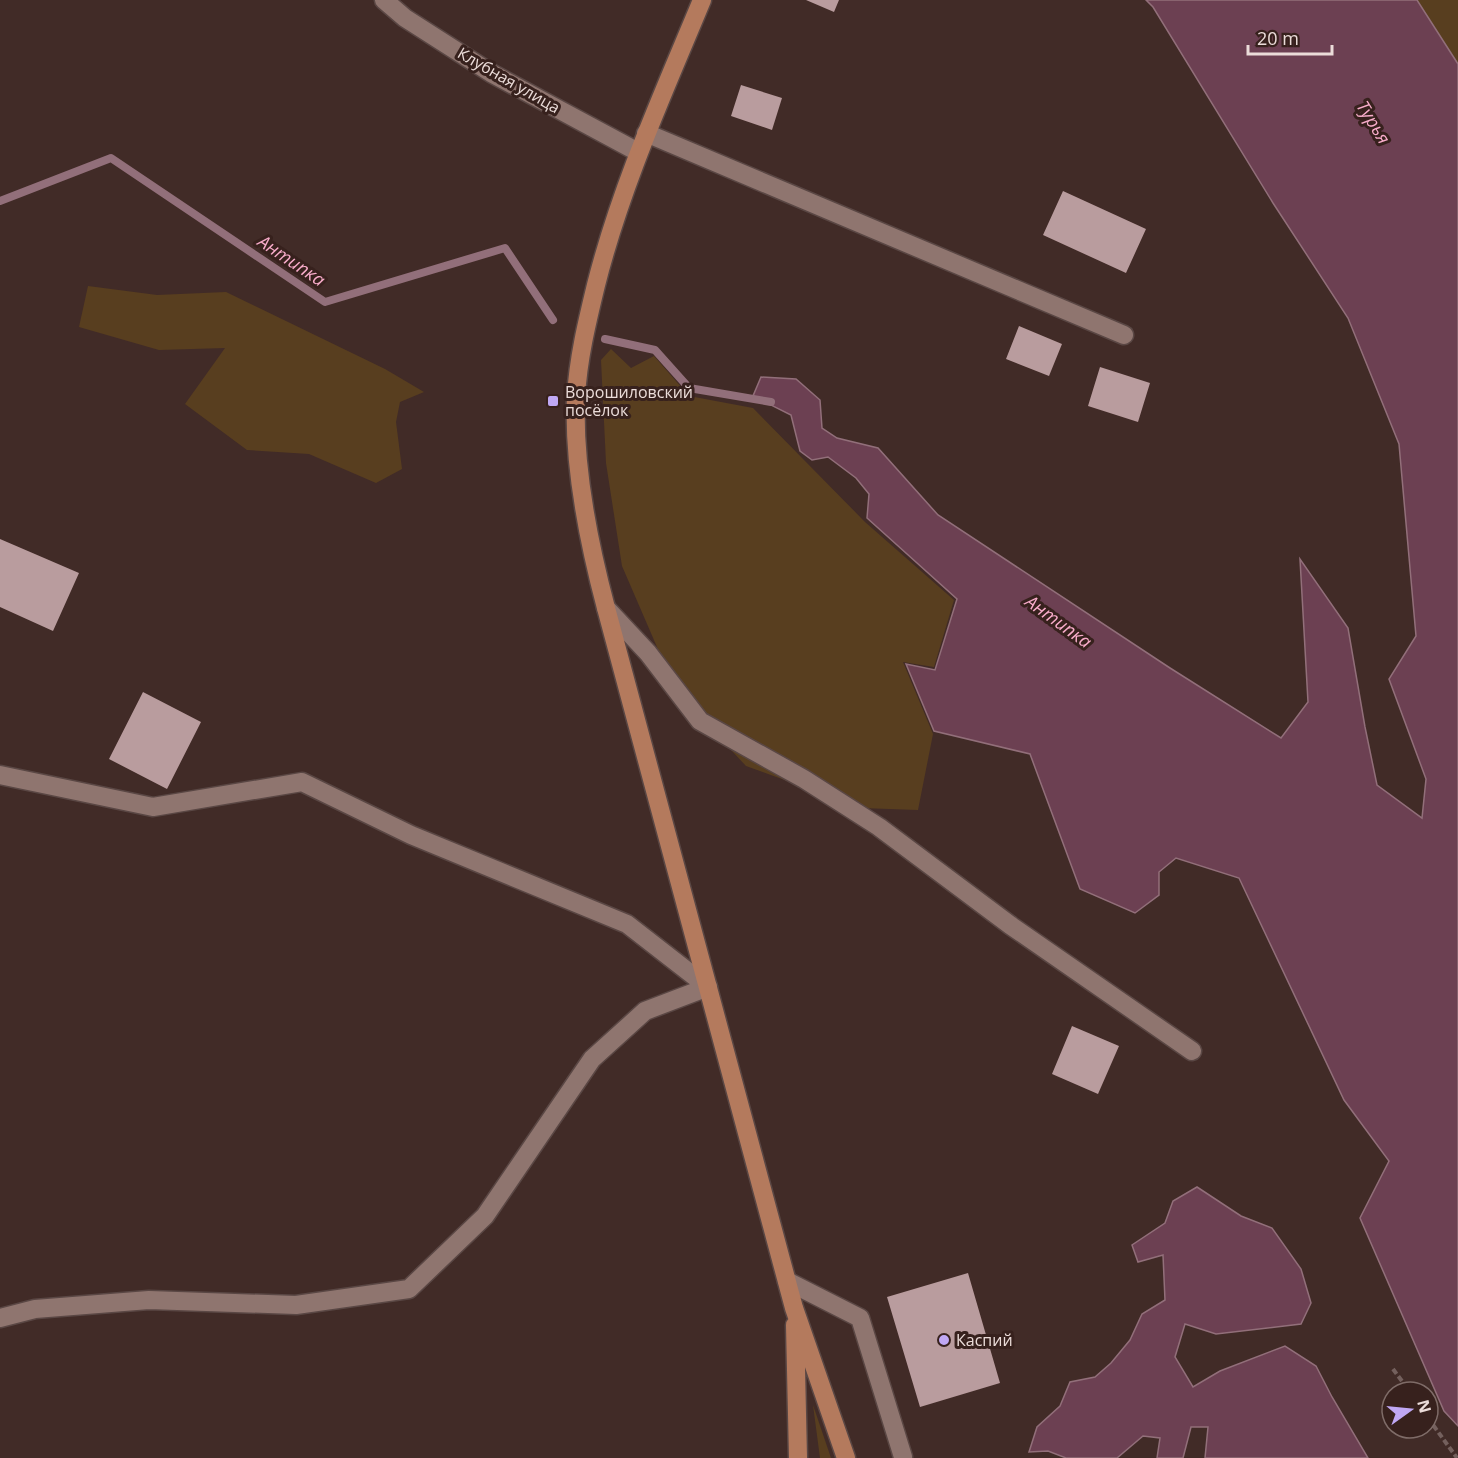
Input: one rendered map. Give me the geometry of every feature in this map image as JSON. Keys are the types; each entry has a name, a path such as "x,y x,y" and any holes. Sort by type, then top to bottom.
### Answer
{"main road":[{"path":"702,0 638,152 609,236 583,339 576,397 577,444 593,557 606,608 794,1308 846,1458"},
{"path":"794,1308 798,1458"}],"street":[{"name":"Клубная улица","path":"384,0 405,18 491,73 638,152"},
{"path":"646,133 1124,335"},
{"path":"606,608 648,653 700,722 804,779 879,827 1010,925 1192,1051"},
{"path":"0,775 153,807 302,782 411,835 627,924 708,987"},
{"path":"0,1318 35,1308 148,1300 296,1305 409,1288 485,1216 592,1059 645,1011 708,987"},
{"path":"787,1281 860,1318 903,1457"}],"path":[{"path":"1393,1369 1401,1380"},
{"path":"1440,1435 1457,1458"}],"shaded area":[{"path":"1417,0 1458,0 1458,64"},
{"path":"88,286 157,295 226,292 385,369 424,392 400,402 396,422 402,469 376,483 309,454 247,450 185,404 225,348 159,350 79,327"},
{"path":"611,349 631,368 654,356 689,396 753,408 865,522 954,600 934,667 903,662 933,734 918,810 861,808 746,766 676,691 622,566 606,463 601,360"},
{"path":"813,1405 831,1458 820,1458"}],"water":[{"name":"Турья","path":"1146,0 1417,0 1458,64 1458,1426 1444,1411 1440,1402 1440,1380 1431,1380 1360,1218 1389,1161 1344,1100 1239,878 1176,858 1159,872 1159,895 1135,913 1080,889 1030,754 934,731 906,664 935,670 957,599 867,518 869,494 856,478 828,457 812,460 800,451 791,415 753,396 761,377 796,379 820,400 822,428 837,438 878,448 938,515 1170,668 1281,738 1308,702 1300,559 1348,628 1377,785 1422,818 1426,779 1389,679 1416,636 1399,444 1348,318 1273,203 1153,7"},
{"path":"1197,1187 1241,1216 1272,1228 1301,1269 1311,1303 1301,1324 1216,1334 1185,1324 1175,1357 1193,1387 1220,1371 1285,1346 1316,1366 1368,1458 1205,1458 1208,1427 1191,1427 1183,1458 1157,1458 1160,1438 1143,1436 1117,1458 1066,1458 1048,1451 1029,1452 1037,1427 1060,1406 1070,1382 1095,1377 1111,1363 1130,1340 1142,1314 1165,1300 1163,1255 1138,1262 1132,1245 1165,1223 1173,1201"}],"building":[{"path":"806,0 839,0 834,12"},
{"path":"741,85 782,98 772,130 731,116"},
{"path":"1063,191 1146,229 1126,273 1043,235"},
{"path":"1019,326 1062,344 1049,376 1006,359"},
{"path":"1100,367 1150,383 1138,422 1088,406"},
{"path":"0,539 79,573 53,631 0,607"},
{"path":"143,692 201,722 167,789 109,759"},
{"path":"1072,1026 1119,1046 1098,1094 1052,1074"},
{"name":"Каспий","path":"968,1273 1000,1383 920,1407 887,1297"}],"waterway":[{"name":"Антипка","path":"0,201 111,158 325,302 505,248 553,320"},
{"name":"Антипка","path":"605,339 655,350 689,388 771,402"}],"place":[{"name":"Ворошиловский посёлок","path":"553,401"},
{"name":"Каспий","path":"944,1340"}]}
